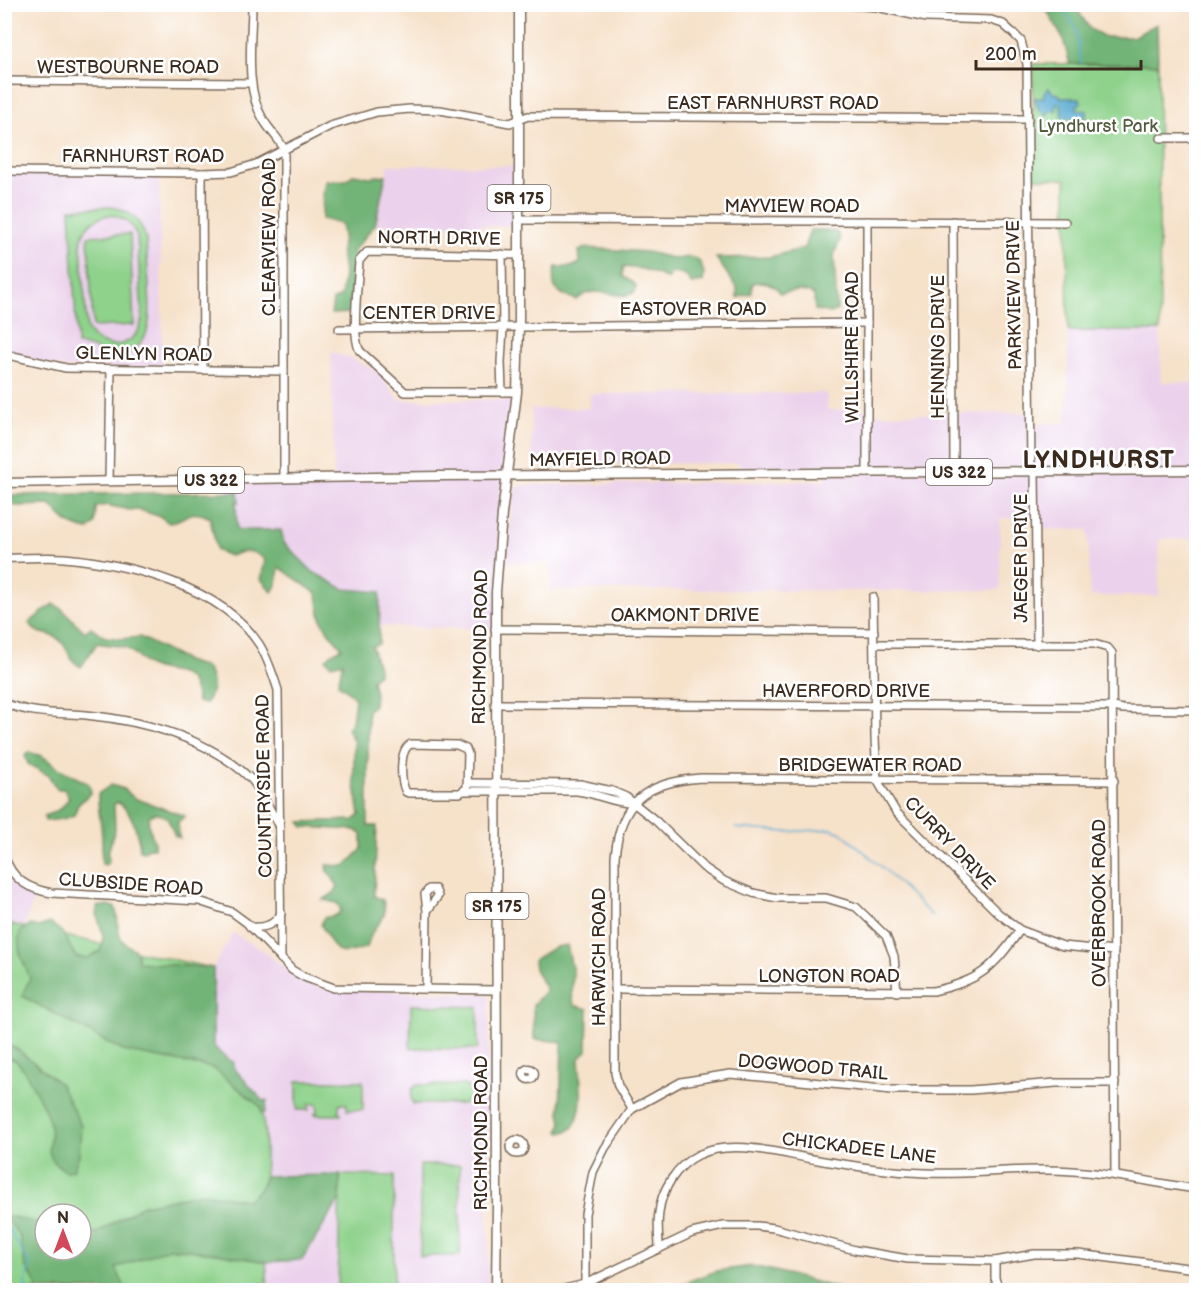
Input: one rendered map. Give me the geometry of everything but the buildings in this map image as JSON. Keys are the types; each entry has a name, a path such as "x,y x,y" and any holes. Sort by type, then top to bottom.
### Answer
{"main road":[{"name":"RICHMOND ROAD","path":"496,1290 495,628 497,563 517,392 519,4"},
{"name":"MAYFIELD ROAD","path":"5,483 1197,470"}],"street":[{"name":"CLEARVIEW ROAD","path":"252,4 251,83 263,119 278,137 284,149 284,479"},
{"name":"PARKVIEW DRIVE","path":"833,4 878,7 926,18 991,20 1004,24 1021,41 1028,64 1027,222 1033,471"},
{"name":"WESTBOURNE ROAD","path":"4,81 251,83"},
{"name":"FARNHURST ROAD","path":"4,171 231,172 272,158 284,149 330,126 377,112 410,109 440,110 510,123 519,120"},
{"name":"EAST FARNHURST ROAD","path":"519,120 528,116 1028,119"},
{"path":"1161,138 1197,138"},
{"path":"202,173 203,370"},
{"name":"MAYVIEW ROAD","path":"519,220 1065,222"},
{"name":"WILLSHIRE ROAD","path":"867,221 867,472"},
{"name":"HENNING DRIVE","path":"953,221 954,472"},
{"name":"NORTH DRIVE","path":"356,328 359,261 362,255 368,252 519,255"},
{"path":"502,254 502,392"},
{"name":"EASTOVER ROAD","path":"519,326 867,323"},
{"name":"CENTER DRIVE","path":"339,328 503,328 519,326"},
{"path":"356,328 356,345 360,351 405,392 517,392"},
{"name":"GLENLYN ROAD","path":"4,354 66,368 284,371"},
{"path":"109,481 111,369"},
{"path":"4,408 5,483"},
{"name":"JAEGER DRIVE","path":"1033,471 1037,645"},
{"name":"COUNTRYSIDE ROAD","path":"4,558 62,558 108,564 155,576 228,609 259,645 270,666 278,690 281,959"},
{"name":"CURRY DRIVE","path":"873,597 877,780 896,812 998,913 1020,930 1050,943 1074,949 1114,951"},
{"name":"OAKMONT DRIVE","path":"495,628 874,632"},
{"path":"875,644 1037,645"},
{"name":"OVERBROOK ROAD","path":"1037,645 1094,644 1108,648 1112,653 1115,1175"},
{"path":"4,703 36,712 102,717 134,723 188,740 222,756 253,781 280,828"},
{"name":"HAVERFORD DRIVE","path":"495,704 1113,706 1123,709 1197,710"},
{"path":"463,791 468,783 468,754 463,747 411,744 404,748 403,784 406,792 454,794 496,787"},
{"name":"BRIDGEWATER ROAD","path":"632,803 661,785 693,779 1114,781"},
{"path":"468,783 496,787 577,791 592,793 619,803 632,803 656,821 703,867 724,881 753,893 769,896 826,898 856,907 886,936 894,956 897,992"},
{"name":"HARWICH ROAD","path":"632,803 620,829 616,850 614,989 615,1073 618,1086 632,1109"},
{"name":"CLUBSIDE ROAD","path":"4,855 18,881 34,890 199,902 232,912 292,970 334,988 497,990"},
{"path":"426,989 427,911"},
{"path":"250,927 270,925 281,914"},
{"name":"LONGTON ROAD","path":"614,989 933,991 959,986 982,974 999,959 1020,930"},
{"name":"DOGWOOD TRAIL","path":"585,1284 585,1214 593,1172 605,1148 632,1109 681,1082 730,1074 892,1090 970,1090 1056,1083 1115,1083"},
{"name":"CHICKADEE LANE","path":"659,1249 659,1212 663,1196 673,1176 687,1160 715,1149 740,1147 868,1168 926,1173 1048,1170 1115,1175 1197,1189"},
{"path":"497,1148 511,1148"},
{"path":"560,1290 585,1284 692,1233 723,1226 774,1228 855,1250 908,1259 995,1261 1034,1254 1078,1254 1197,1269"},
{"path":"995,1261 995,1278 999,1290"}],"shaded area":[{"path":"389,165 519,166 519,226 375,225"},
{"path":"4,171 159,173 163,370 66,368 5,354"},
{"path":"1068,331 1160,331 1161,382 1196,383 1196,539 1159,539 1159,596 1090,596 1088,530 1037,529 1036,518 1000,518 1000,590 828,591 828,575 827,590 550,590 550,563 505,563 513,495 515,489 521,485 826,481 826,473 741,474 740,463 532,464 531,409 590,408 590,394 827,393 827,410 867,410 867,414 1030,413 1031,424 1067,423"},
{"path":"331,352 351,358 376,371 400,400 516,400 495,629 368,626 367,592 344,589 227,539 226,480 334,478"},
{"path":"4,866 14,882 36,894 24,927 40,955 5,993"},
{"path":"233,933 261,949 305,983 326,989 489,994 488,1290 268,1290 266,1262 302,1260 340,1175 265,1176 265,1134 261,1107 213,1068 213,968"}],"green space":[{"path":"1044,5 1074,5 1090,29 1105,37 1133,37 1157,24 1158,64 1070,64 1063,39"},
{"name":"Lyndhurst Park","path":"1033,64 1158,64 1160,331 1068,331 1066,179 1033,178"},
{"path":"354,174 370,177 386,175 375,225 354,250 351,313 331,314 333,300 341,297 344,274 341,250 343,236 341,224 322,219 323,193 325,181 346,180"},
{"path":"109,207 123,210 138,221 144,233 150,308 148,329 138,346 129,351 111,354 88,346 77,345 70,209","holes":["104,216 124,219 137,237 142,316 140,327 135,335 128,341 110,345 93,337 87,328 81,245 84,233 90,224"]},
{"path":"810,230 827,230 838,233 840,239 834,255 837,310 831,313 815,310 814,295 801,291 780,293 775,287 764,282 752,284 752,293 737,298 737,288 716,258 770,257 804,248"},
{"path":"130,234 134,325 93,327 88,236"},
{"path":"586,248 647,252 676,259 689,257 697,259 704,273 703,282 691,284 686,275 671,273 669,279 643,269 623,267 623,276 636,285 635,292 621,295 592,292 577,300 556,290 554,275 556,267 571,267 580,263 579,251"},
{"path":"238,492 237,530 281,530 284,543 313,572 344,589 380,592 379,644 372,646 379,672 372,680 375,694 374,705 368,710 368,826 377,826 374,896 383,900 384,913 383,918 372,932 367,947 356,951 338,951 321,925 324,918 337,915 341,910 337,903 323,900 334,893 338,886 327,870 327,865 345,866 362,849 362,834 355,830 304,827 300,822 354,820 360,815 354,780 354,742 347,728 352,722 355,699 338,684 343,662 331,665 326,659 342,648 324,624 317,594 279,567 277,584 272,592 261,579 265,560 253,552 230,556 217,551 210,518 203,515 188,515 169,523 161,517 137,509 130,510 106,505 96,507 95,524 88,530 70,524 50,505 5,504 5,495"},
{"path":"53,604 61,608 85,632 91,627 105,637 121,639 140,637 186,661 205,667 212,681 212,690 205,704 197,702 191,681 186,676 149,666 123,647 97,643 81,667 76,664 61,641 39,632 29,623"},
{"path":"28,752 42,756 60,769 89,784 91,792 78,805 74,815 45,821 44,816 59,809 69,797 64,789 57,789 48,775 28,764 25,756"},
{"path":"111,785 124,789 134,798 185,816 178,822 180,838 175,836 167,817 156,813 149,816 148,822 154,839 154,848 148,848 144,852 140,850 131,817 117,802 114,805 115,829 108,853 109,862 102,864 98,794"},
{"path":"108,905 115,907 120,937 137,951 138,962 213,968 213,1045 234,1063 234,1068 263,1101 267,1100 265,1113 261,1113 261,1107 213,1068 123,1051 22,996 30,978 19,948 21,930 31,925 38,927 50,923 62,932 76,957 87,958 100,951 103,938 97,907"},
{"path":"5,923 213,968 213,1068 261,1107 265,1134 265,1176 260,1189 208,1233 170,1248 217,1253 266,1262 268,1290 126,1290 115,1268 61,1290 5,1290"},
{"path":"567,945 573,973 574,1005 588,1009 587,1051 579,1058 581,1104 579,1113 572,1128 559,1132 562,1122 560,1113 562,1042 534,1039 533,1005 546,990 535,969 534,960 555,947"},
{"path":"411,1005 478,1007 478,1049 410,1048"},
{"path":"4,1043 17,1049 60,1084 81,1125 79,1155 73,1170 65,1171 49,1153 51,1129 47,1116 21,1066 5,1057"},
{"path":"297,1081 363,1081 363,1110 347,1110 347,1104 339,1104 341,1115 315,1115 318,1112 317,1104 309,1104 309,1110 297,1110"},
{"path":"417,1085 464,1085 469,1088 472,1097 468,1102 462,1104 413,1104 412,1089"},
{"path":"420,1165 460,1165 460,1256 420,1256"},
{"path":"340,1175 394,1176 394,1285 398,1290 338,1290"},
{"path":"340,1175 340,1199 302,1260 266,1262 217,1253 169,1248 116,1268 126,1290 37,1290 35,1281 25,1266 20,1237 5,1216 33,1222 33,1262 93,1262 93,1233 97,1233 143,1205 202,1193 247,1200 260,1189 265,1176"},
{"path":"752,1266 844,1290 666,1290 716,1271"}],"water":[{"path":"1049,88 1061,98 1080,98 1081,104 1077,105 1077,110 1087,111 1086,118 1062,118 1061,104 1057,103 1056,111 1050,110 1047,116 1042,113 1035,98 1043,98"}],"waterway":[{"path":"1060,4 1076,28 1081,64"},
{"path":"735,828 785,832 831,829 842,833 883,868 932,916"},
{"path":"4,1221 30,1265 25,1284 27,1290"}],"district":[{"name":"LYNDHURST","path":"1099,460"}]}
